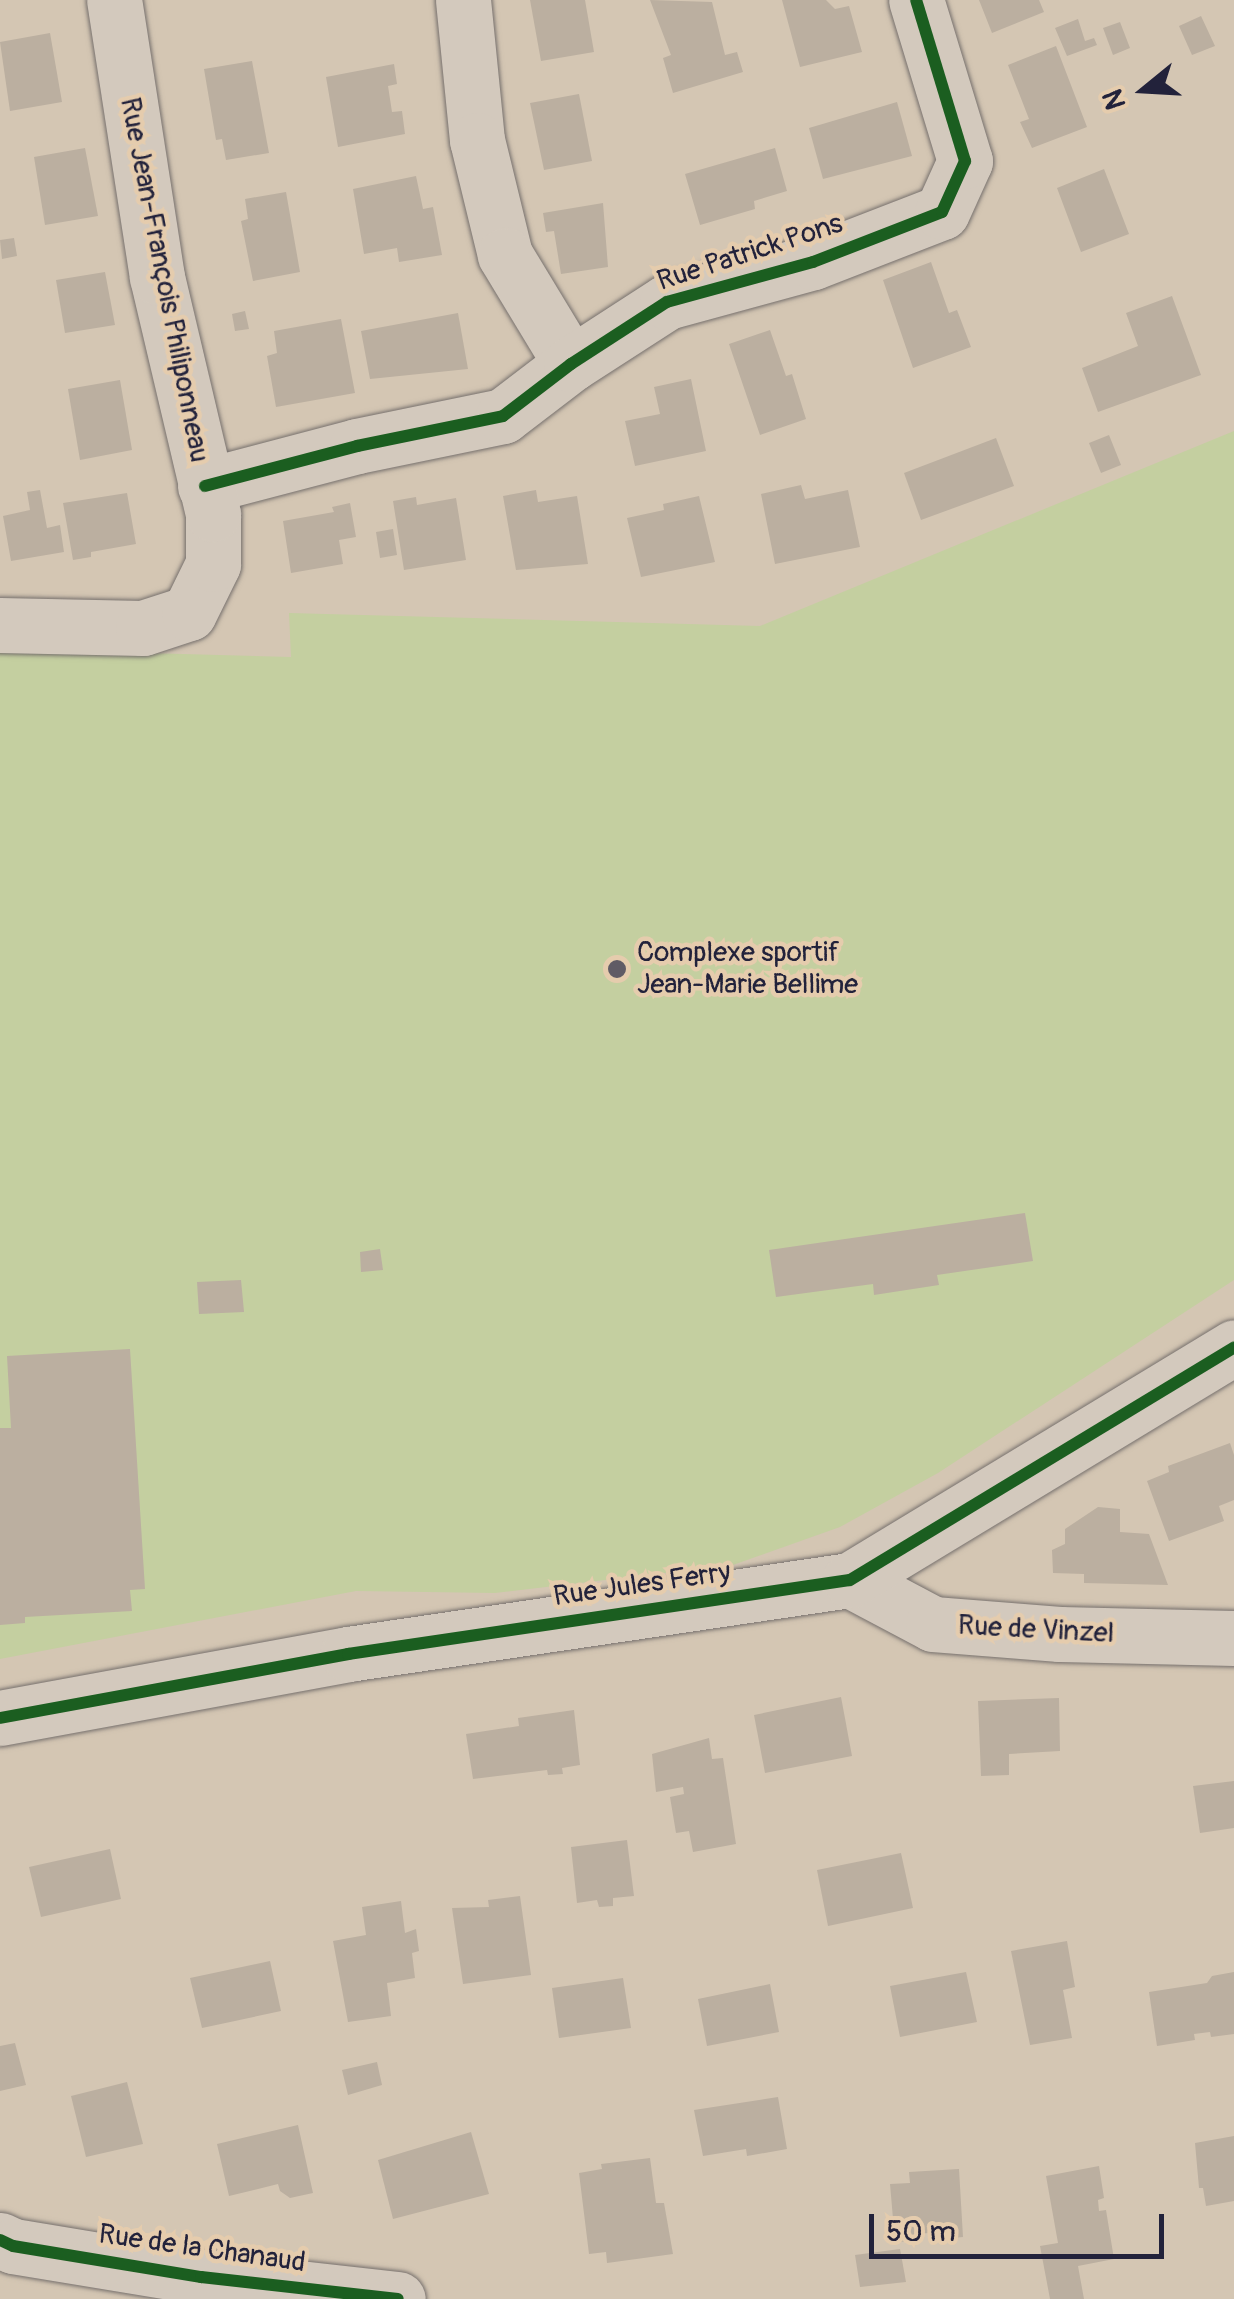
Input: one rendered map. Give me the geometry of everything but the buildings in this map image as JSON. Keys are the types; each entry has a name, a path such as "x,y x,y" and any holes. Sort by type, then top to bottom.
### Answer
{"street":[{"name":"Rue Jean-François Philiponneau","path":"0,625 143,628 188,613 213,564 213,514 158,277 114,0"},
{"path":"463,0 477,140 505,255 571,364"},
{"name":"Rue Patrick Pons","path":"205,486 358,446 503,416 571,364 667,302 813,262 942,212 965,161 916,0"},
{"name":"Rue Jules Ferry","path":"0,1718 348,1654 850,1580 1234,1347"},
{"name":"Rue de Vinzel","path":"850,1580 933,1624 1060,1634 1234,1638"},
{"name":"Rue de la Chanaud","path":"0,2240 13,2246 201,2277 398,2299"}],"green space":[{"name":"Complexe sportif Jean-Marie Bellime","path":"1234,431 1234,1280 938,1473 840,1527 733,1565 495,1593 356,1591 0,1659 0,649 291,657 289,613 760,626"}],"cycle path":[{"path":"205,486 357,446 503,416 571,364 667,302 813,262 942,212 965,161 916,0"},
{"path":"0,1718 348,1654 850,1580 1234,1347"},
{"path":"0,2240 13,2246 201,2277 398,2299"}],"place":[{"name":"Complexe sportif Jean-Marie Bellime","path":"617,969"}]}
